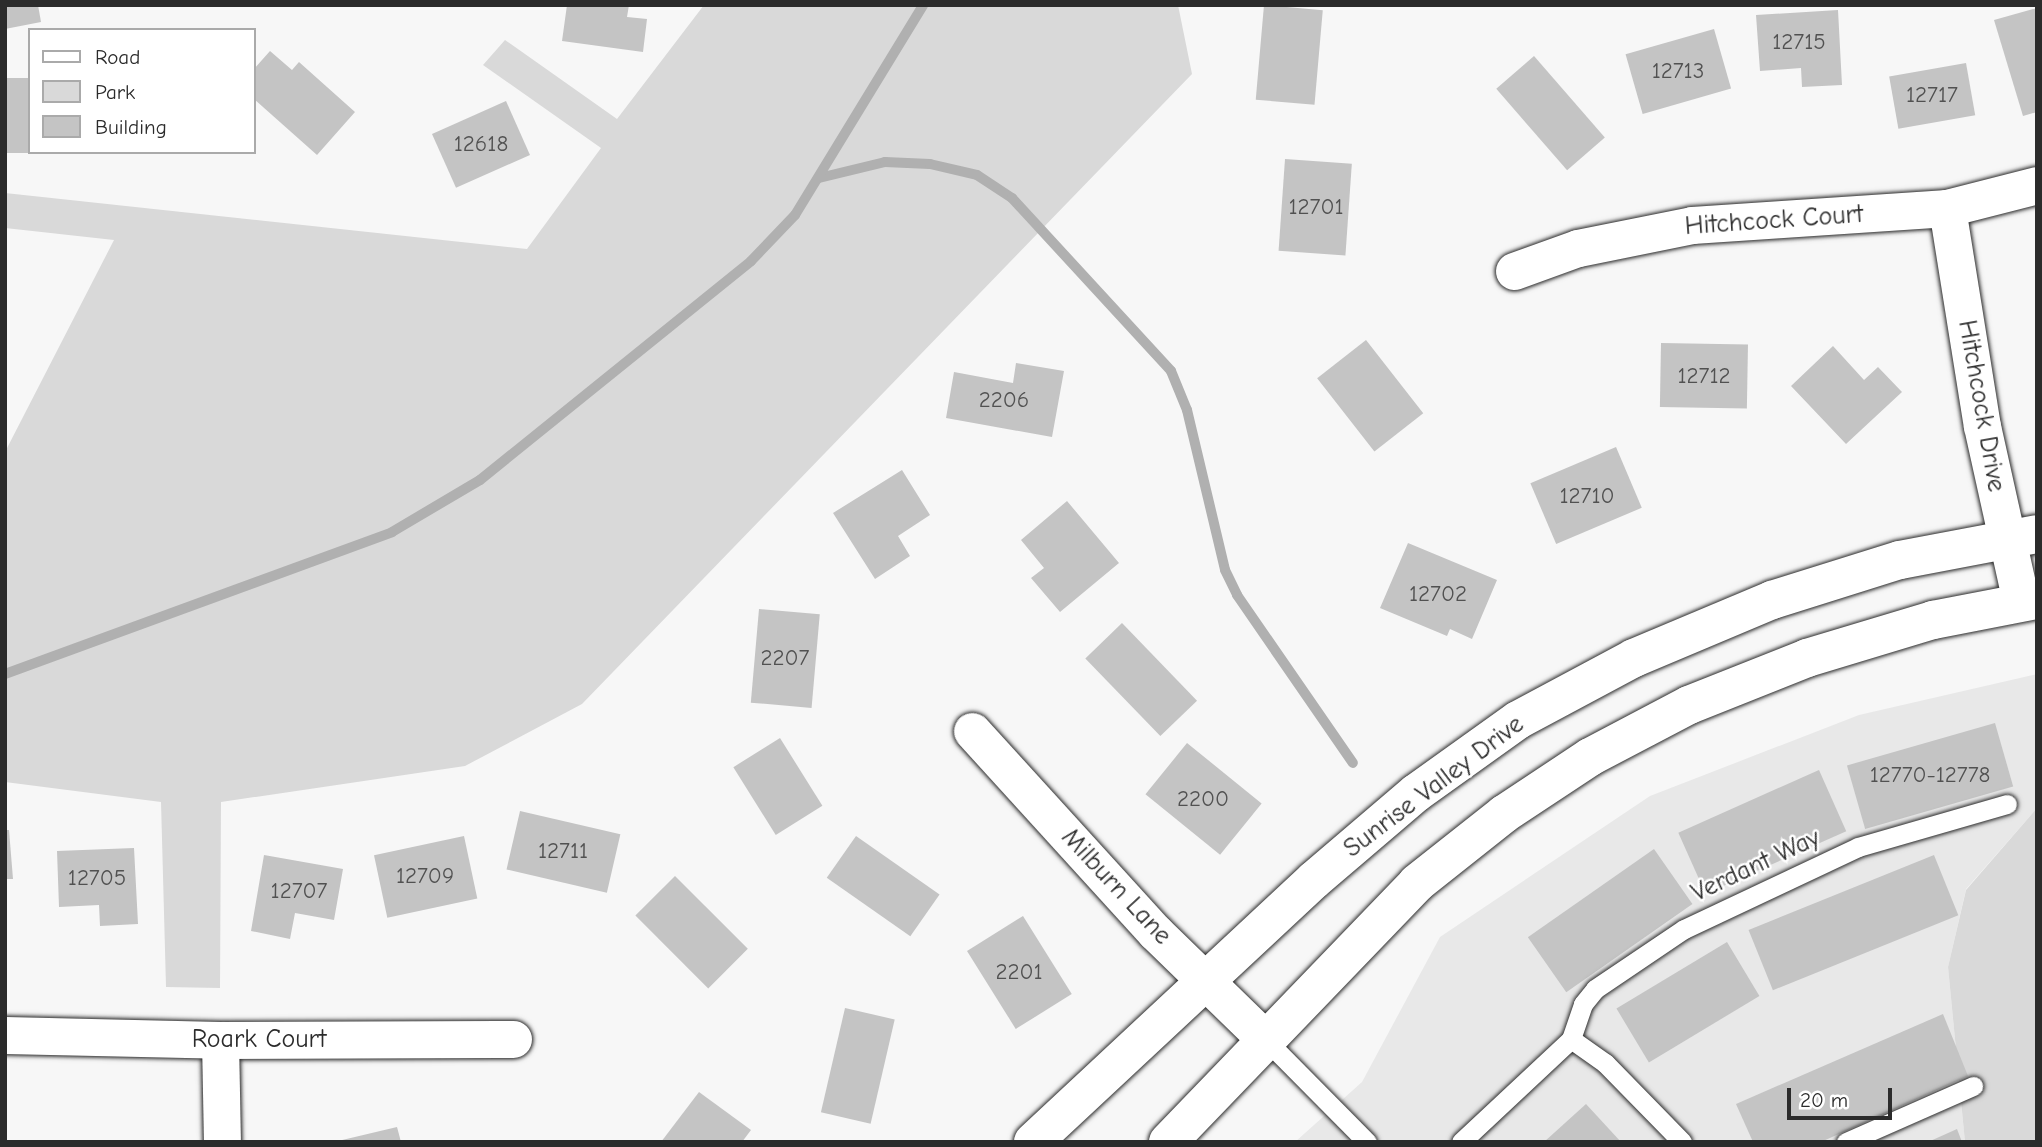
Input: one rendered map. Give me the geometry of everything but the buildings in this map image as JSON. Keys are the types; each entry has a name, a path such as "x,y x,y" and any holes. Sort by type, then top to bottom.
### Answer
{"main road":[{"name":"Sunrise Valley Drive","path":"1033,1142 1314,880 1416,793 1480,745 1572,688 1772,600 1900,560 2021,536"},
{"path":"1168,1142 1265,1038 1417,883 1504,814 1590,757 1689,705 1807,658 1933,620 2029,601"}],"street":[{"name":"Hitchcock Court","path":"1514,271 1578,248 1692,225 1947,208 2037,185"},
{"name":"Hitchcock Drive","path":"1947,208 2021,536 2029,601"},
{"name":"Milburn Lane","path":"972,731 1206,983 1265,1038"},
{"name":"Roark Court","path":"5,1035 220,1041 513,1039"},
{"path":"220,1041 222,1142"}],"lane":[{"name":"Verdant Way","path":"1571,1039 1583,1004 1595,989 1684,929 1857,847 2007,804"},
{"path":"1265,1038 1367,1142"},
{"path":"1461,1142 1571,1039 1616,1073 1682,1142"},
{"path":"1846,1142 1973,1086"}],"shaded area":[{"path":"2037,674 2037,808 1966,889 1948,967 1965,1142 1295,1142 1362,1082 1440,937 1650,796 1859,715"}],"green space":[{"path":"704,5 1178,5 1192,74 582,704 465,766 221,802 220,988 166,987 161,802 5,782 5,452 114,240 5,228 5,193 527,249 601,148 483,65 505,40 617,119"},
{"path":"2037,808 2037,1142 1965,1142 1948,967 1966,890"}],"waterway":[{"path":"5,674 392,532 480,480 751,261 795,215 923,5"},
{"path":"819,178 885,162 930,164 977,175 1012,198 1171,371 1187,410 1225,570 1237,595 1353,763"}]}
